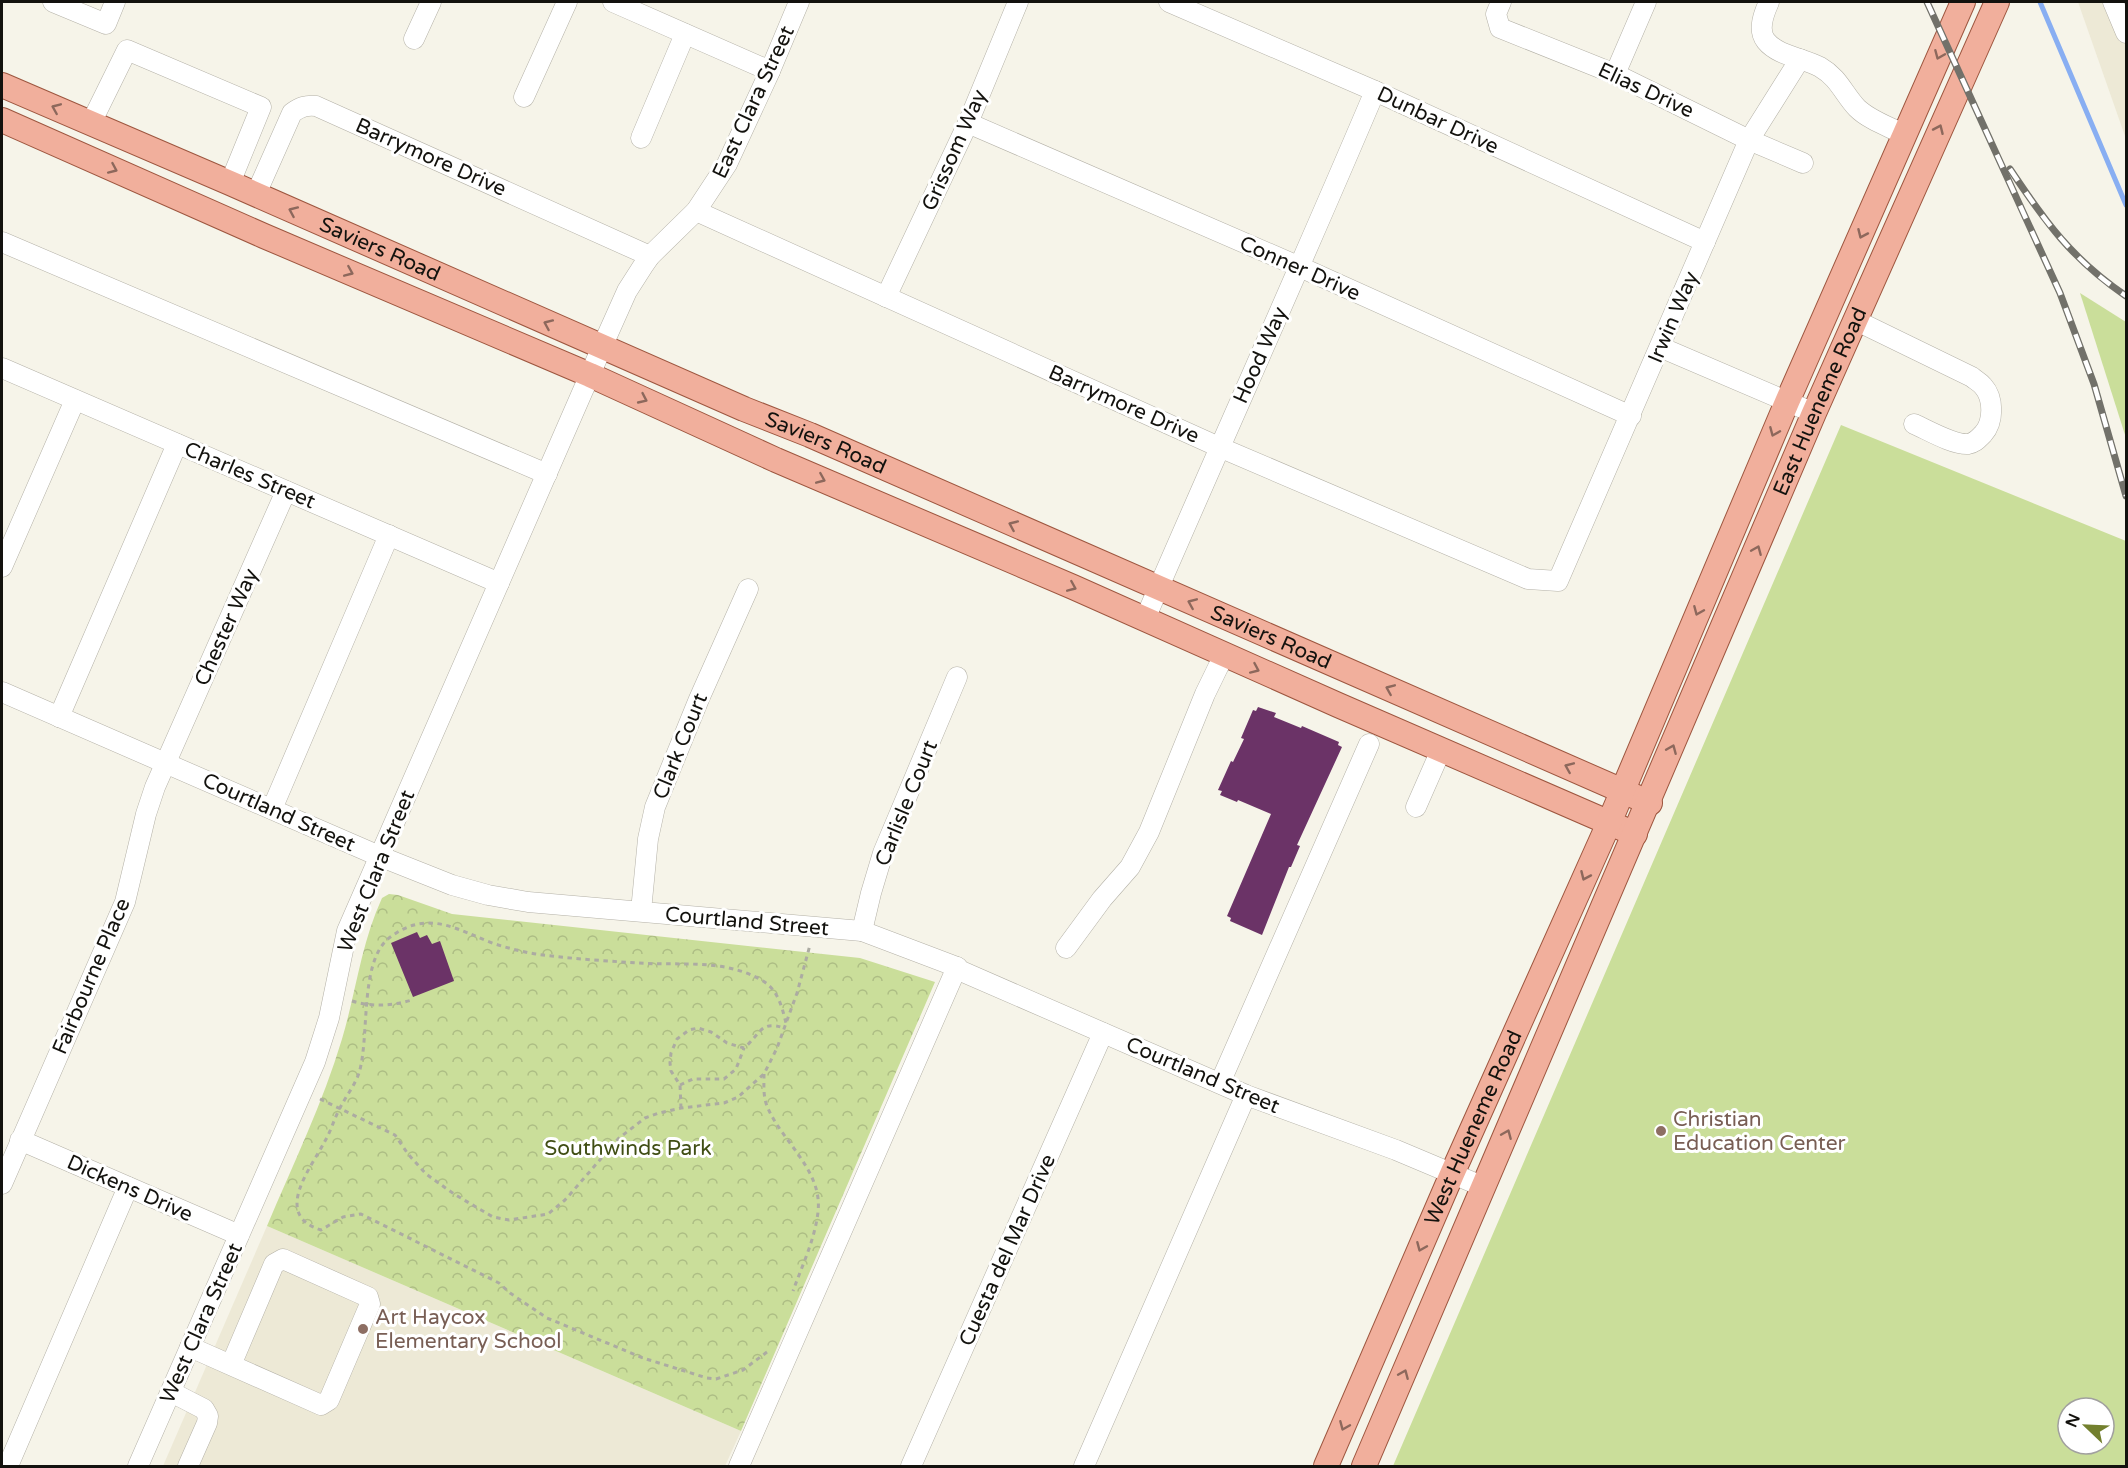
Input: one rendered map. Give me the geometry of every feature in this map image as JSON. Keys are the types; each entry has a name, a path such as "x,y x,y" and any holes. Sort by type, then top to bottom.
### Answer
{"main road":[{"name":"East Hueneme Road","path":"1622,790 1787,402 1963,2"},
{"name":"East Hueneme Road","path":"1650,803 1814,413 1996,2"},
{"name":"Saviers Road","path":"2,85 744,409 810,435 1650,803"},
{"name":"Saviers Road","path":"2,120 264,236 590,375 776,460 1635,834"},
{"path":"1896,227 1897,199 1912,156 1911,138 1905,135"},
{"name":"West Hueneme Road","path":"1326,1467 1452,1174 1622,790"},
{"name":"West Hueneme Road","path":"1364,1467 1650,803"}],"street":[{"path":"53,2 106,24 115,2"},
{"path":"414,39 430,2"},
{"path":"524,97 567,2"},
{"path":"613,2 770,71"},
{"name":"East Clara Street","path":"602,347 627,291 650,256 696,211 727,164 799,2"},
{"name":"Grissom Way","path":"886,297 968,123 1018,2"},
{"name":"Dunbar Drive","path":"1169,2 1376,91 1705,242"},
{"path":"1615,74 1646,2"},
{"path":"1769,2 1762,23 1763,36 1772,46 1819,66 1838,81 1864,114 1905,135"},
{"path":"2113,2 2127,33"},
{"name":"Elias Drive","path":"1499,8 1500,28 1615,74 1749,140 1803,163"},
{"path":"641,138 685,34"},
{"path":"91,123 126,50 261,107 230,183"},
{"name":"Irwin Way","path":"1558,581 1749,140 1800,59"},
{"name":"Hood Way","path":"1144,619 1376,91"},
{"name":"Barrymore Drive","path":"256,194 292,113 308,105 316,106 650,256"},
{"name":"Conner Drive","path":"968,123 1300,267 1631,416"},
{"name":"Barrymore Drive","path":"696,211 1219,447 1528,579 1558,581"},
{"path":"2,242 547,474"},
{"path":"1855,320 1972,377 1984,386 1989,396 1991,420 1976,442 1966,444 1952,441 1914,424"},
{"name":"West Clara Street","path":"138,1467 315,1062 329,1018 346,931 602,347"},
{"path":"1660,347 1814,413"},
{"name":"Charles Street","path":"2,368 499,583"},
{"path":"2,567 75,399"},
{"path":"59,717 177,444"},
{"name":"Chester Way","path":"166,763 286,490"},
{"path":"272,809 389,535"},
{"name":"Clark Court","path":"641,911 648,839 655,807 699,699 748,589"},
{"path":"1066,948 1102,899 1130,867 1149,832 1205,694 1224,654"},
{"name":"Carlisle Court","path":"862,931 883,853 957,677"},
{"name":"Courtland Street","path":"2,692 379,856 452,885 488,895 528,902 862,931 957,967 961,971 1246,1095 1396,1150 1484,1187"},
{"path":"1220,1083 1369,744"},
{"path":"1416,807 1441,750"},
{"name":"Fairbourne Place","path":"2,1184 125,902 146,814 166,763"},
{"path":"738,1467 957,967"},
{"name":"Cuesta del Mar Drive","path":"911,1467 1103,1033"},
{"path":"1084,1467 1246,1095"},
{"name":"Dickens Drive","path":"20,1140 239,1235"},
{"path":"8,1467 128,1187"},
{"path":"190,1347 321,1405 329,1400 370,1304 368,1297 283,1259 274,1264 231,1365"},
{"path":"171,1392 204,1409 208,1416 188,1467"}],"path":[{"path":"768,1351 743,1370 728,1376 716,1379 699,1376 643,1358 547,1318 499,1283 361,1214 343,1217 321,1230 308,1226 299,1214 296,1201 304,1176 325,1141 362,1064 370,973 387,939 410,926 430,923 452,926 516,951 544,955 640,963 701,964 726,968 763,981 772,989 780,1001 786,1023"},
{"path":"791,1298 813,1232 818,1199 815,1186 808,1173 766,1104 764,1074 786,1023 807,963 813,928"},
{"path":"333,996 367,1004 396,1004 412,1000"},
{"path":"680,1085 693,1079 724,1079 736,1070 744,1048 766,1026 771,1024 784,1028"},
{"path":"681,1108 680,1085 671,1071 671,1053 677,1039 689,1030 698,1028 705,1029 723,1041 744,1048"},
{"path":"301,1092 395,1135 426,1174 493,1217 509,1220 548,1214 565,1200 629,1128 645,1118 681,1108 724,1103 738,1097 764,1074"}],"shaded area":[{"path":"2078,2 2126,2 2126,139"},
{"name":"Art Haycox Elementary School","path":"267,1226 741,1431 725,1466 163,1466"}],"green space":[{"path":"2080,293 2126,322 2126,438"},
{"path":"1841,425 2126,541 2126,1466 1393,1466"},
{"name":"Southwinds Park","path":"389,894 452,914 860,958 935,982 741,1431 267,1226 326,1086 342,1039 369,933 382,898"}],"building":[{"path":"1258,707 1276,713 1274,717 1339,742 1338,745 1342,747 1297,845 1300,846 1289,867 1262,935 1230,921 1231,918 1227,916 1271,814 1220,795 1222,791 1218,790 1244,739 1241,738 1253,710 1256,711"},
{"path":"417,932 420,938 427,935 432,944 440,941 454,981 413,997 391,943"}],"waterway":[{"path":"2040,2 2126,205"}],"railway":[{"path":"1927,2 2060,293 2094,384 2126,496"},
{"path":"2010,169 2061,239 2090,268 2126,296"}],"place":[{"name":"Christian Education Center","path":"1661,1131"},
{"name":"Art Haycox Elementary School","path":"363,1329"}]}
